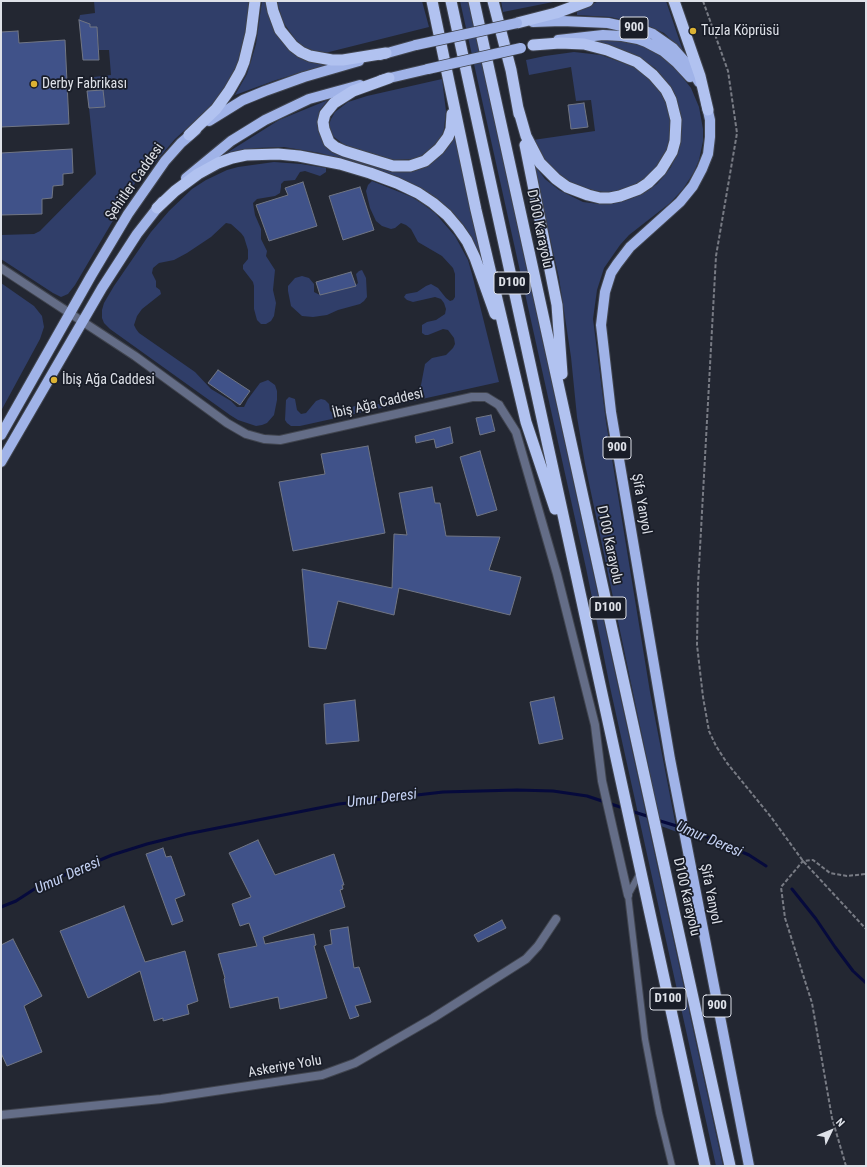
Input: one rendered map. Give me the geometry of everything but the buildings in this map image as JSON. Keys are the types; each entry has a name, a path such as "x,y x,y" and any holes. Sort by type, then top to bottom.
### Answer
{"highway":[{"path":"189,135 216,109 240,72 248,50 255,1"},
{"path":"271,1 274,16 280,30 293,46 310,56 332,60 386,53"},
{"path":"431,1 476,210 526,422 573,564"},
{"name":"D100","path":"451,1 573,564 623,786 640,872 704,1166"},
{"name":"D100 Karayolu","path":"474,1 730,1166"},
{"path":"493,1 511,70 556,305 566,417"},
{"path":"517,23 561,12 588,1"},
{"path":"674,1 700,76 708,110"},
{"path":"518,108 526,136 540,163 556,179 567,187 588,195 610,198 640,189 661,170 672,152 675,141 676,120 671,100 666,90 654,75 637,62 607,50 584,44 560,43 533,45"},
{"path":"389,78 353,91 334,103 325,114 323,122 329,142 335,147 344,151 393,166 410,166 418,164 433,156 448,137 452,120 449,88"},
{"path":"157,208 187,181 208,168 232,158 262,154 278,154 318,159 370,173 397,183 418,193 433,203 447,215 467,241 475,258 513,366"}],"main road":[{"name":"Şifa Yanyol","path":"416,45 517,23 562,21 601,23 633,28 653,34 673,48 689,66 700,85 708,110 711,128 710,145 702,169 693,186 680,202 630,247 617,264 608,282 603,303 602,319 604,356 611,412 670,759 749,1166"},
{"path":"1,462 116,265 157,208 179,184 209,158 231,141 282,111 309,99 389,78 533,45 575,37 603,35 629,37 646,42 663,51 683,69 699,91 708,110"},
{"name":"Şehitler Caddesi","path":"1,435 91,276 142,193 165,160 189,135 218,114 253,96 293,81 416,45"}],"street":[{"name":"İbiş Ağa Caddesi","path":"1,268 134,356 227,423 246,434 264,439 280,440 472,396 486,397 499,405 516,432 557,574 595,725 602,782 628,895"},
{"name":"Askeriye Yolu","path":"1,1115 161,1099 322,1076 355,1063 433,1018 526,959 538,946 556,919"}],"lane":[{"path":"640,872 628,895 644,1038 659,1113 672,1166"}],"path":[{"path":"703,1 728,71 737,132 715,264 698,585 697,644 703,697 709,731 716,746 727,763 771,817 803,861 866,929"},
{"path":"846,1166 832,1118 812,1002 785,918 781,887 803,861 813,860 830,873 846,876 866,874"}],"shaded area":[{"path":"94,1 250,1 243,50 236,69 225,88 209,108 175,139 153,165 141,173 75,285 68,294 61,297 1,259 1,235 34,234 40,231 96,174 89,108 105,107 103,91 96,91 94,77 111,75 109,50 99,50 97,27 90,27 90,24 79,20 80,15 95,13"},
{"path":"262,1 267,1 299,57 307,61 326,65 276,80 235,95 247,74 256,44"},
{"path":"277,1 422,1 429,27 325,53 318,53 302,46 295,39 283,22"},
{"path":"460,1 468,1 723,1166 716,1166 610,687 586,568"},
{"path":"501,1 558,1 503,12"},
{"path":"599,1 666,1 683,51 664,33 651,27 610,17 577,15 577,11"},
{"path":"616,39 630,41 649,47 671,63 691,88 699,107 703,129 703,141 699,160 694,172 683,189 670,203 629,235 604,268 597,290 593,319 606,422 650,692 677,832 661,826 585,464 577,417 571,357 559,278 533,163 545,179 559,190 583,202 599,204 615,203 630,199 645,192 657,184 671,167 680,145 682,126 676,98 664,79 655,68 634,55 618,48 599,43 582,41"},
{"path":"574,52 601,55 641,70 659,89 664,97 670,114 672,131 668,147 658,166 636,185 618,192 603,192 582,188 558,175 547,164 533,140 595,131 591,100 576,101 571,67 529,75 526,60"},
{"path":"442,79 446,111 444,129 441,138 436,145 421,156 413,159 394,160 346,146 330,132 329,125 335,112 348,102 367,96"},
{"path":"328,100 320,110 317,124 318,130 324,142 344,156 390,171 416,170 429,164 448,147 454,133 482,259 465,227 450,210 435,198 368,167 320,153 284,147 256,148 222,156 279,120"},
{"path":"274,162 326,168 326,172 320,176 305,171 300,172 295,180 284,181 281,184 280,193 275,196 257,199 253,203 255,215 261,229 261,239 267,251 266,256 275,270 273,290 276,303 274,316 271,321 266,324 261,324 257,320 254,309 253,282 243,269 243,265 248,259 248,250 244,237 231,224 226,223 211,237 187,253 174,260 159,263 153,268 152,273 156,281 156,287 160,290 161,294 142,309 137,316 134,325 139,333 195,372 211,389 231,401 237,407 244,407 260,383 268,380 275,385 277,400 274,415 267,423 256,426 238,420 230,415 110,329 104,323 102,318 102,310 104,303 114,286 151,232 169,211 192,189 206,180 227,170"},
{"path":"372,181 412,197 435,213 455,236 468,260 499,382 300,426 291,426 285,420 286,400 289,397 295,399 297,410 301,414 306,413 316,401 321,399 325,400 329,404 330,411 334,413 358,405 380,404 398,394 413,394 421,385 425,364 432,358 446,355 455,344 454,338 448,330 443,329 428,335 422,333 422,325 436,320 445,314 446,309 441,299 435,297 413,302 404,297 406,294 417,292 431,284 438,288 450,301 453,300 455,297 455,274 453,268 442,256 418,242 411,229 406,225 401,223 395,228 391,229 382,226 376,221 370,208 366,191 368,185"},
{"path":"362,270 366,278 367,297 360,304 338,310 327,315 313,317 302,316 291,306 288,286 295,278 302,276 309,278 314,284 314,292 320,295 355,286 358,283 356,274"},
{"path":"1,283 34,306 42,316 44,327 40,339 1,411"}],"waterway":[{"name":"Umur Deresi","path":"1,907 16,901 36,888 62,876 112,855 147,844 187,834 339,804 443,792 517,790 553,791 587,796 623,808"},
{"name":"Umur Deresi","path":"631,811 650,817"},
{"name":"Umur Deresi","path":"657,820 680,827"},
{"name":"Umur Deresi","path":"686,829 749,855 766,866"},
{"name":"Umur Deresi","path":"792,889 816,919 853,971 866,983"}],"place":[{"name":"Tuzla Köprüsü","path":"693,31"},
{"name":"Derby Fabrikası","path":"34,84"},
{"name":"İbiş Ağa Caddesi","path":"54,380"}]}
